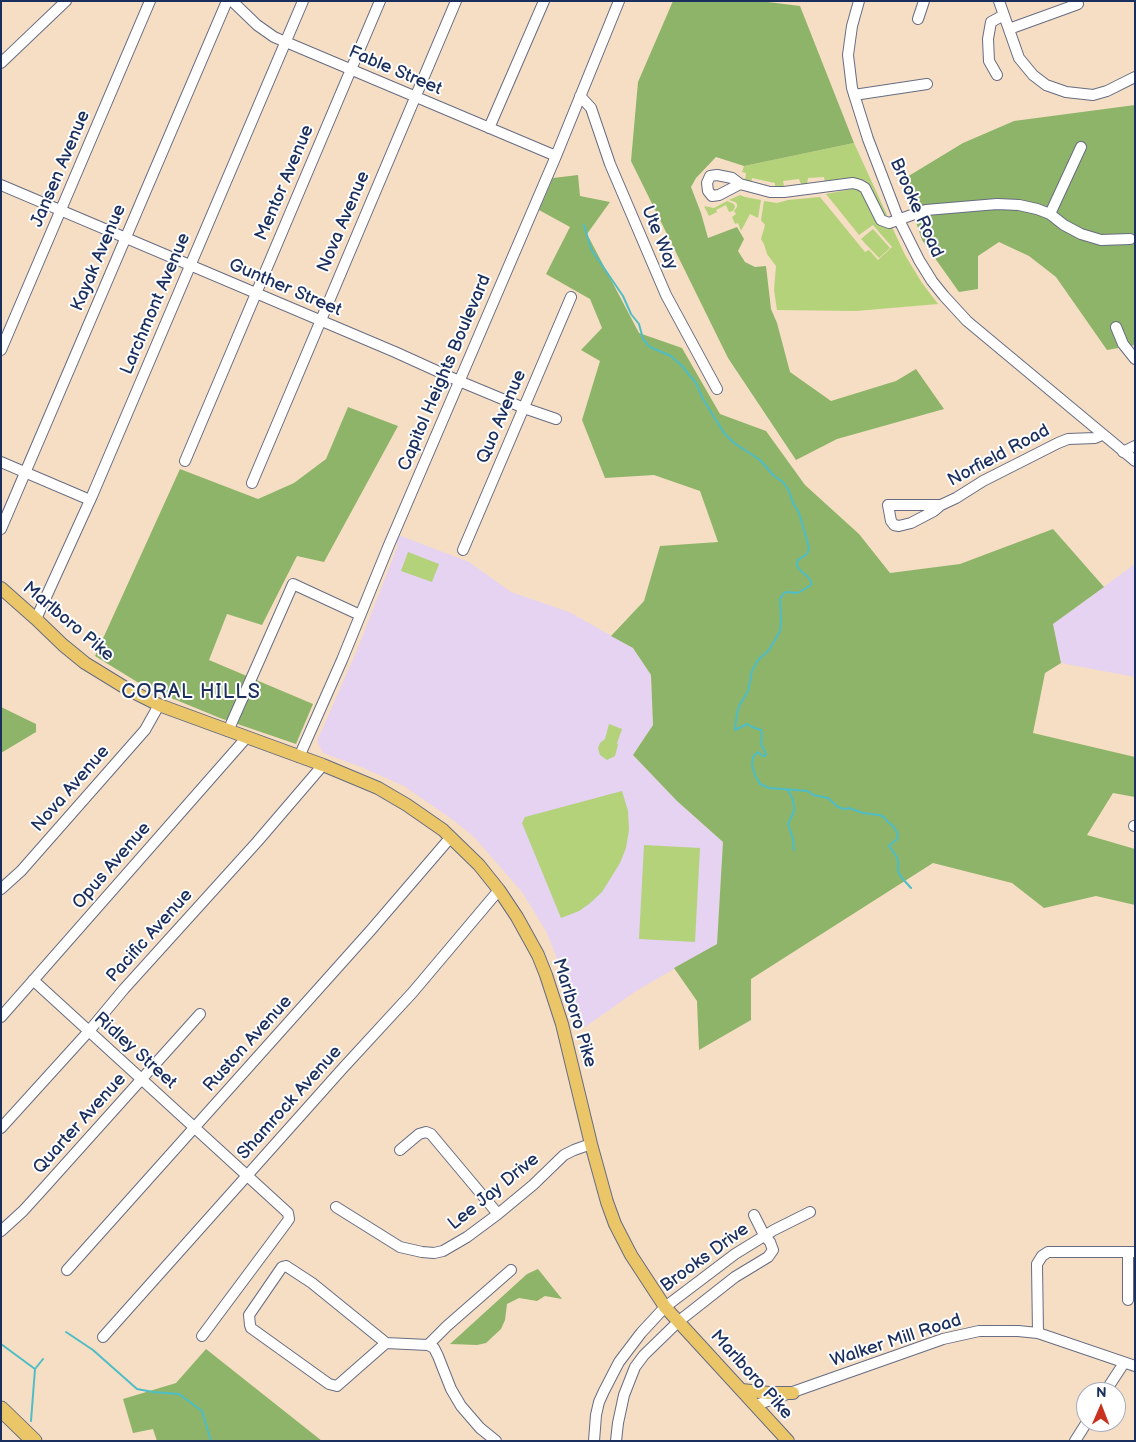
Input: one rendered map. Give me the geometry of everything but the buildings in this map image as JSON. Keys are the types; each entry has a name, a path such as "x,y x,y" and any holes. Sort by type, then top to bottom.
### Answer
{"highway":[{"path":"1,1408 34,1441"}],"main road":[{"name":"Marlboro Pike","path":"1,588 63,645 85,662 129,690 159,705 323,765 378,788 437,826 479,865 499,890 529,936 538,955 562,1024 607,1202 615,1224 639,1269 665,1307 788,1441"},
{"path":"742,1390 793,1393"}],"street":[{"path":"1,63 66,1"},
{"name":"Jansen Avenue","path":"1,350 150,1"},
{"name":"Kayak Avenue","path":"1,529 227,1"},
{"name":"Fable Street","path":"232,1 264,31 286,43 556,156"},
{"name":"Larchmont Avenue","path":"36,619 90,500 304,1"},
{"name":"Mentor Avenue","path":"185,460 380,1"},
{"name":"Nova Avenue","path":"252,483 456,1"},
{"path":"489,128 544,1"},
{"name":"Capitol Heights Boulevard","path":"299,757 556,156 620,1"},
{"name":"Brooke Road","path":"859,1 852,26 848,55 854,95 899,220 927,274 951,306 967,321 1135,461"},
{"path":"918,19 924,1"},
{"path":"999,1 1019,58 1028,70 1055,89 1066,92 1093,94 1107,91 1135,77"},
{"path":"1009,29 1078,4 1078,1"},
{"path":"997,75 990,61 988,38 991,22 1004,15"},
{"path":"854,95 927,84"},
{"name":"Ute Way","path":"580,96 590,108 614,173 666,295 717,389"},
{"path":"1050,214 1081,147"},
{"path":"740,184 770,192 784,192 853,183 860,184 865,188 881,220 889,223 926,210 997,204 1019,205 1050,214 1064,225 1081,234 1100,240 1130,239"},
{"name":"Gunther Street","path":"1,185 524,408 556,419"},
{"name":"Quo Avenue","path":"463,550 571,297"},
{"path":"1116,327 1123,344 1135,359"},
{"name":"Norfield Road","path":"941,505 888,505 891,521 894,525 899,526 911,523 983,481 1058,443 1068,440 1095,438 1102,435"},
{"path":"1123,452 1135,446"},
{"path":"1,462 90,500"},
{"path":"228,731 293,584 360,615"},
{"name":"Nova Avenue","path":"1,889 21,871 139,737 159,705"},
{"name":"Opus Avenue","path":"1,1017 247,737"},
{"name":"Pacific Avenue","path":"1,1128 257,842 323,765"},
{"name":"Ruston Avenue","path":"67,1270 371,930 450,838"},
{"name":"Shamrock Avenue","path":"103,1337 413,992 499,890"},
{"name":"Ridley Street","path":"33,980 288,1213 289,1219 202,1336"},
{"name":"Quarter Avenue","path":"1,1231 23,1211 200,1014"},
{"path":"400,1150 419,1134 424,1132 431,1134 498,1214"},
{"name":"Lee Jay Drive","path":"336,1207 400,1247 422,1252 439,1252 450,1248 498,1214 533,1185 560,1157 591,1144"},
{"path":"754,1215 764,1235 810,1212"},
{"name":"Brooks Drive","path":"594,1441 599,1402 613,1371 633,1342 665,1307 735,1254 764,1235 770,1242 773,1250 768,1257 736,1277 679,1321 658,1340 635,1367 624,1395 616,1441"},
{"path":"1038,1334 1037,1264 1042,1256 1052,1252 1132,1252 1128,1300"},
{"path":"386,1343 336,1386 331,1385 250,1326 248,1320 249,1315 282,1267 287,1267 312,1283 386,1343 428,1345 435,1350 448,1381 462,1406 480,1428 496,1441"},
{"path":"428,1345 511,1270"},
{"name":"Walker Mill Road","path":"756,1405 944,1339 990,1331 1018,1331 1038,1334 1135,1366"},
{"path":"1111,1382 1124,1362"}],"shaded area":[{"path":"398,535 469,562 511,592 569,612 633,648 651,675 653,725 633,755 677,801 723,842 717,944 636,991 585,1027 546,931 522,892 474,837 404,786 359,766 323,753 317,741 357,650 397,548"},
{"path":"1135,564 1135,677 1061,663 1053,624"}],"green space":[{"path":"673,1 760,1 800,6 854,143 744,166 716,157 696,178 691,187 708,238 737,227 744,239 738,251 745,262 755,267 766,266 771,309 777,323 790,372 831,401 896,381 916,369 944,409 837,439 796,460 728,358 631,161 638,82"},
{"path":"1135,105 1135,345 1107,350 1056,277 1029,256 999,242 978,256 978,289 959,292 922,240 902,180 963,143 1014,121"},
{"path":"854,143 887,215 886,218 869,183 864,180 857,179 825,183 824,177 808,178 807,184 801,184 799,179 783,181 784,186 775,188 775,183 752,178 751,183 745,182 746,173 742,172 744,166"},
{"path":"578,175 580,196 610,202 587,234 639,333 682,348 720,414 766,431 805,485 859,534 890,573 960,564 1053,529 1104,587 1053,624 1061,663 1045,673 1033,733 1135,757 1135,797 1113,793 1087,835 1135,849 1135,905 1096,896 1044,908 1012,883 933,863 751,979 751,1020 699,1050 697,1001 674,968 717,944 723,842 677,801 633,755 653,725 651,675 633,648 611,636 644,601 660,546 718,542 700,491 654,475 605,478 582,420 600,361 581,350 602,328 590,299 546,274 570,227 539,210 553,178"},
{"path":"857,188 862,191 879,224 888,228 892,227 905,255 922,283 938,304 856,311 777,310 774,290 776,266 767,254 761,239 765,225 761,220 764,201 777,203 820,197 865,252 869,250 878,260 892,247 873,225 859,235 826,194"},
{"path":"740,195 761,200 758,218 750,214 741,231 738,223 735,224 732,217 736,214 734,211 737,204 729,200"},
{"path":"727,201 734,204 733,211 729,212 726,205 709,216 704,206 714,208"},
{"path":"873,229 890,248 879,258 861,239"},
{"path":"348,407 398,426 324,562 297,556 262,625 227,614 209,660 313,704 296,744 220,718 147,688 95,656 180,469 258,499 294,483 326,459"},
{"path":"408,552 439,564 432,582 401,571"},
{"path":"1,707 36,724 36,732 1,753"},
{"path":"609,724 622,729 615,756 607,760 600,755 598,748 605,739"},
{"path":"622,791 628,811 629,830 626,848 620,863 602,892 579,911 561,918 522,823 525,817"},
{"path":"644,845 700,848 695,942 639,939"},
{"path":"538,1269 562,1299 545,1296 537,1301 519,1298 507,1304 505,1320 501,1329 486,1343 477,1345 450,1344 527,1274"},
{"path":"206,1349 322,1441 157,1441 153,1429 133,1433 123,1399 176,1383"}],"waterway":[{"path":"584,225 591,249 623,296 631,314 639,324 643,339 650,347 671,356 682,366 696,383 703,399 724,433 734,443 760,460 773,475 783,482 799,513 809,549 807,554 798,560 797,566 811,581 811,585 798,593 786,592 780,599 780,631 769,650 758,660 752,671 748,691 737,713 735,730 747,724 761,730 761,744 766,754 763,756 758,752 753,757 752,765 755,775 760,784 769,788 808,791 813,795 828,798 838,807 884,817 898,834 897,839 889,846 897,857 898,871 901,877 911,888"},
{"path":"787,789 792,797 794,806 794,811 788,824 794,850"},
{"path":"66,1332 93,1350 137,1389 179,1394 202,1411 211,1441"},
{"path":"1,1344 35,1369 31,1421"},
{"path":"35,1369 43,1359"}],"district":[{"name":"CORAL HILLS","path":"191,693"}]}
